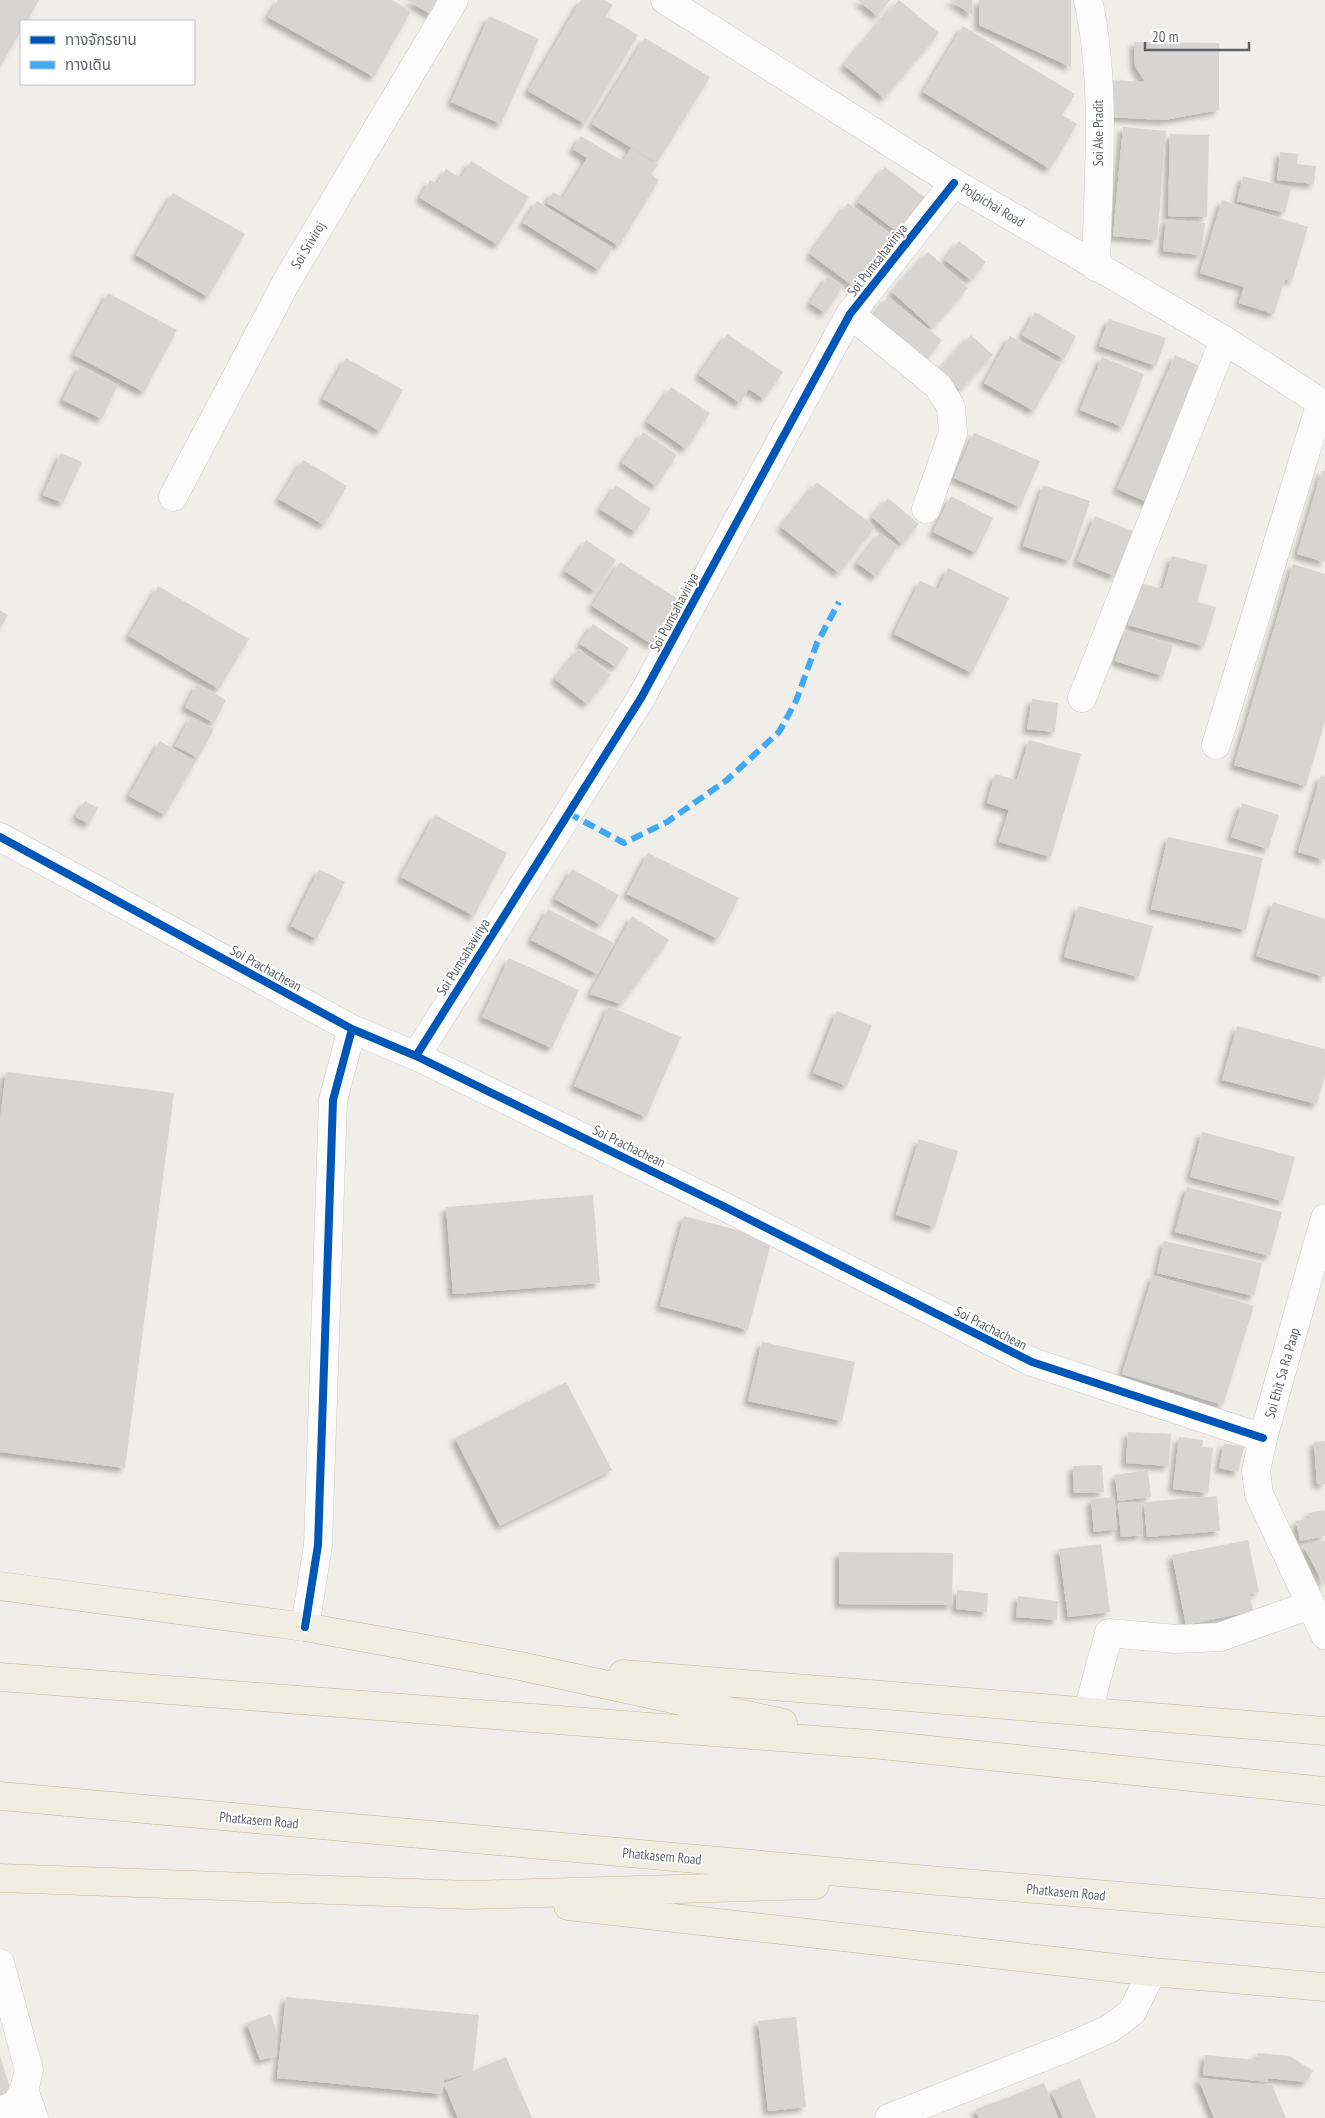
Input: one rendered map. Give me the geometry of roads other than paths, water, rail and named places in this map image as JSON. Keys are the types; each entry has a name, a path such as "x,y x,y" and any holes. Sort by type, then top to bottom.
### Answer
{"highway":[{"path":"0,1586 306,1627 520,1666 882,1745"},
{"path":"520,1666 1325,1731"},
{"path":"0,1678 882,1745 1325,1791"},
{"name":"Phatkasem Road","path":"0,1796 939,1881 1325,1913"},
{"path":"0,1878 470,1895 939,1881"},
{"path":"470,1895 1152,1972 1325,1987"}],"street":[{"name":"Soi Sriviroj","path":"173,497 288,279 454,0"},
{"name":"Polpichai Road","path":"664,0 954,183 1224,340 1323,404"},
{"name":"Soi Ake Pradit","path":"1088,0 1094,28 1099,104 1096,267"},
{"name":"Soi Pumsahaviriya","path":"416,1056 641,698 850,314 954,183"},
{"path":"850,314 938,386 951,407 953,432 926,509"},
{"path":"1082,698 1224,340"},
{"path":"1216,745 1323,404"},
{"name":"Soi Prachachean","path":"0,837 352,1029 416,1056 723,1206 1032,1362 1263,1438"},
{"path":"306,1627 318,1545 333,1100 352,1029"},
{"name":"Soi Ehit Sa Ra Paap","path":"1325,1218 1263,1438 1256,1471 1259,1494 1325,1635"},
{"path":"1088,1711 1109,1633 1176,1639 1220,1637 1310,1605"},
{"path":"0,1963 29,2070 24,2090 16,2104 0,2111"},
{"path":"889,2118 1109,2029 1132,2012 1152,1972"},
{"path":"24,2090 34,2118"}]}
